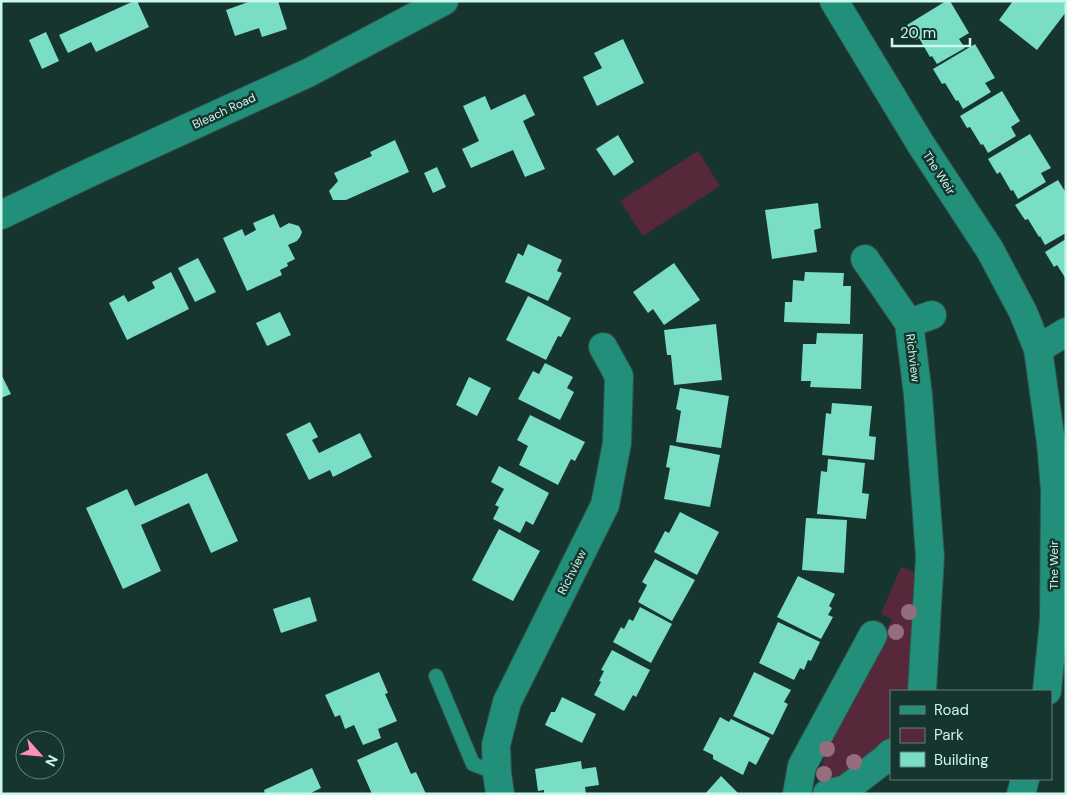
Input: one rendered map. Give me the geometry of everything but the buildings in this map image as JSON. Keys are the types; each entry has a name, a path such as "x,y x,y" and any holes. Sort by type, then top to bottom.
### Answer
{"street":[{"name":"Bleach Road","path":"1,215 308,73 444,1"},
{"name":"The Weir","path":"834,1 920,143 990,250 1023,312 1038,349 1051,443 1054,490 1054,619 1047,690"},
{"name":"Richview","path":"865,259 921,319 918,395 930,557 922,690"},
{"path":"1038,349 1066,332"},
{"name":"Richview","path":"499,783 496,745 507,702 605,505 616,443 619,376 603,347"},
{"path":"797,794 802,766 873,635"},
{"path":"827,794 846,789 890,754"},
{"path":"1022,794 1025,780"}],"lane":[{"path":"436,676 473,764 499,783"}],"green space":[{"path":"698,151 720,186 643,236 620,201"},
{"path":"901,567 919,574 911,690 890,690 890,737 856,767 828,782 821,779 820,771 829,746 892,619 881,614"}]}
